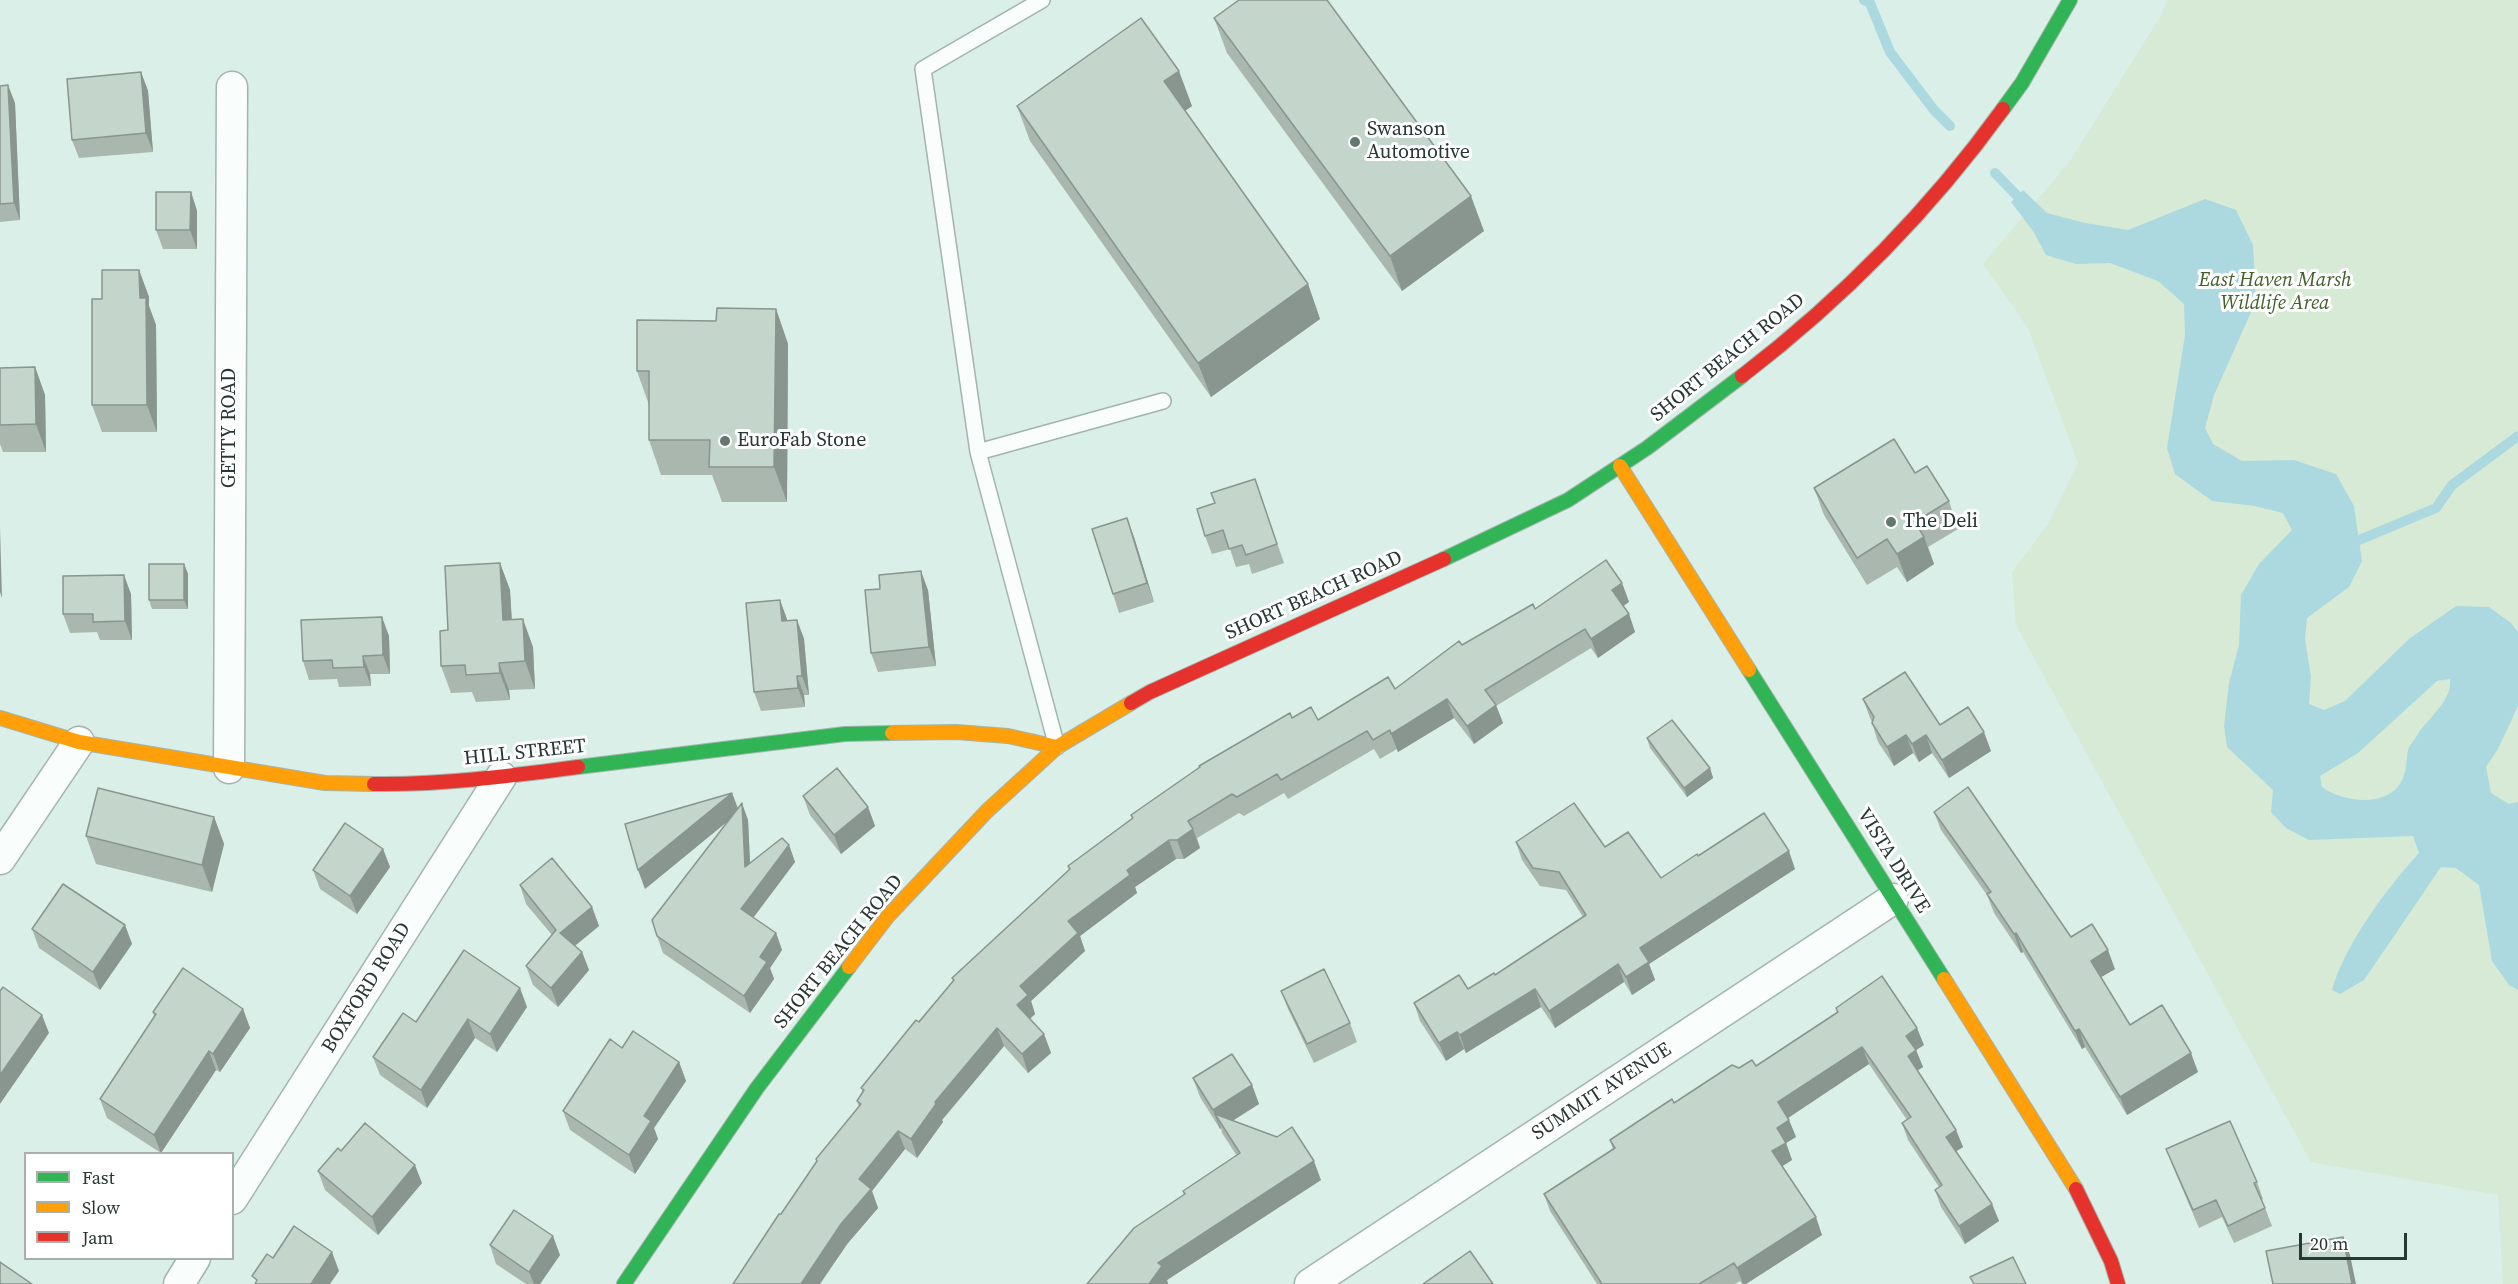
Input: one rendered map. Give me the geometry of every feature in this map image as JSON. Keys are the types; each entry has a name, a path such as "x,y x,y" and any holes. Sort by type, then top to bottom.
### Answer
{"street":[{"name":"SHORT BEACH ROAD","path":"624,1284 757,1088 888,916 987,811 1057,747 1150,692 1520,524 1569,500 1620,466 1772,353 1865,270 1926,207 1969,156 2022,83 2070,0"},
{"name":"GETTY ROAD","path":"229,768 232,87"},
{"name":"VISTA DRIVE","path":"1620,466 2074,1185 2111,1261 2118,1284"},
{"name":"HILL STREET","path":"0,718 79,742 325,783 403,784 501,777 845,734 956,732 1008,736 1057,747"},
{"path":"0,859 79,742"},
{"name":"BOXFORD ROAD","path":"234,1197 501,777"},
{"name":"SUMMIT AVENUE","path":"1310,1284 1893,899"},
{"path":"179,1284 194,1260"}],"lane":[{"path":"1042,0 923,69 978,452 1057,747"},
{"path":"978,452 1163,401"}],"green space":[{"name":"East Haven Marsh Wildlife Area","path":"2168,0 2518,0 2518,1284 2503,1284 2498,1195 2311,1162 2016,625 2012,572 2048,524 2078,463 2028,328 1983,264 2070,161 2160,17"}],"water":[{"path":"2023,190 2047,213 2085,223 2128,230 2205,199 2236,210 2253,245 2256,301 2214,395 2205,428 2213,444 2242,461 2294,460 2336,474 2354,506 2362,561 2349,587 2307,618 2305,639 2311,677 2309,704 2324,710 2345,701 2409,639 2456,606 2489,607 2511,623 2518,632 2518,706 2498,749 2486,767 2491,793 2509,804 2518,802 2518,990 2509,985 2492,961 2479,885 2456,868 2441,867 2364,980 2340,994 2332,990 2338,972 2368,917 2419,853 2413,836 2309,840 2286,828 2271,812 2273,790 2227,747 2224,726 2229,683 2239,645 2241,595 2259,564 2292,530 2283,513 2255,506 2212,501 2175,474 2167,448 2185,335 2184,304 2158,281 2110,263 2076,264 2046,255 2033,231 2011,202","holes":["2450,679 2450,687 2444,701 2409,748 2404,774 2394,790 2386,796 2364,800 2341,796 2322,787 2320,776 2358,753 2437,681"]}],"building":[{"name":"Swanson Automotive","path":"1239,0 1327,0 1471,196 1390,256 1214,18"},
{"path":"1141,18 1179,71 1164,81 1308,284 1198,363 1017,106"},
{"path":"141,72 146,133 72,140 67,79"},
{"path":"8,85 14,203 0,204 0,86"},
{"path":"156,192 191,192 190,230 156,230"},
{"path":"102,270 139,270 140,298 146,298 147,405 92,405 92,299 102,299"},
{"name":"EuroFab Stone","path":"717,308 776,309 774,467 709,467 710,440 649,440 649,371 637,371 637,320 716,321"},
{"path":"35,367 36,424 0,425 0,368"},
{"name":"The Deli","path":"1894,439 1915,473 1927,466 1949,501 1915,522 1924,537 1897,554 1887,539 1857,558 1814,488"},
{"path":"1255,479 1277,544 1246,555 1242,545 1229,549 1223,530 1205,536 1197,509 1215,503 1211,493"},
{"path":"1127,518 1147,583 1113,594 1092,529"},
{"path":"1606,560 1622,583 1612,590 1629,614 1591,639 1585,629 1485,690 1496,705 1467,726 1447,699 1391,734 1390,730 1373,740 1367,731 1281,780 1277,774 1237,797 1232,794 1188,821 1193,829 1177,840 1169,840 1127,870 1130,875 1068,921 1078,933 1020,986 1028,995 1017,1005 1044,1034 1022,1054 997,1028 935,1102 936,1104 911,1139 898,1131 859,1179 871,1189 841,1224 801,1284 733,1284 817,1161 816,1159 861,1104 857,1101 864,1090 861,1088 916,1020 919,1022 954,980 952,978 1070,869 1068,866 1133,818 1131,815 1199,766 1290,713 1292,718 1311,707 1318,720 1388,677 1395,689 1459,641 1462,645 1533,604 1535,609"},
{"path":"500,563 503,620 523,619 525,661 499,663 500,673 466,675 465,665 441,666 440,631 448,630 445,566"},
{"path":"149,564 184,564 184,600 149,600"},
{"path":"921,571 929,647 871,653 865,590 880,589 879,575"},
{"path":"124,575 125,621 93,622 93,614 63,614 63,576"},
{"path":"780,600 782,621 797,620 802,676 797,676 798,688 754,692 746,603"},
{"path":"382,617 383,655 363,656 364,667 333,668 332,660 303,661 301,620"},
{"path":"1905,672 1940,725 1968,707 1984,732 1942,760 1926,735 1912,744 1906,735 1887,747 1872,723 1874,717 1863,699"},
{"path":"1672,720 1710,768 1684,788 1647,738"},
{"path":"837,768 868,807 834,835 803,796"},
{"path":"1968,787 2071,937 2092,924 2108,950 2091,961 2130,1025 2162,1005 2191,1053 2120,1097 2079,1029 2075,1031 2016,933 2014,934 1987,894 1991,892 1934,812"},
{"path":"98,788 214,817 202,865 86,836"},
{"path":"732,793 638,870 625,824"},
{"path":"742,803 745,867 782,838 789,845 741,909 776,933 760,957 767,962 744,996 657,936 652,920"},
{"path":"1574,803 1605,847 1628,832 1661,878 1764,813 1789,851 1640,948 1649,962 1626,977 1618,964 1549,1011 1535,989 1460,1035 1457,1032 1439,1043 1414,1003 1459,975 1468,989 1494,973 1495,975 1586,915 1559,872 1533,868 1516,842"},
{"path":"345,823 383,849 350,896 313,870"},
{"path":"552,858 592,907 560,933 582,952 551,988 526,966 556,930 520,885"},
{"path":"63,884 125,925 93,972 32,929"},
{"path":"464,950 520,988 490,1034 468,1019 421,1090 373,1057 403,1013 416,1022"},
{"path":"183,968 243,1009 213,1054 209,1051 154,1135 100,1099 156,1014 153,1012"},
{"path":"1324,969 1350,1023 1307,1044 1281,991"},
{"path":"1882,976 1917,1028 1906,1036 1916,1050 1908,1056 1956,1130 1946,1137 1992,1204 1959,1226 1935,1190 1942,1185 1902,1123 1911,1117 1862,1047 1778,1102 1789,1120 1777,1128 1786,1143 1772,1151 1816,1217 1737,1268 1734,1263 1699,1284 1602,1284 1544,1194 1615,1148 1610,1140 1672,1099 1674,1103 1732,1065 1739,1068 1752,1060 1756,1066 1838,1012 1836,1008"},
{"path":"3,987 42,1015 0,1075 0,991"},
{"path":"633,1031 679,1062 644,1116 651,1121 629,1155 563,1111 610,1039 622,1048"},
{"path":"1232,1054 1252,1085 1213,1110 1193,1078"},
{"path":"1215,1114 1277,1137 1292,1127 1314,1161 1158,1263 1162,1266 1149,1284 1087,1284 1134,1228 1185,1194 1183,1191 1240,1153"},
{"path":"2230,1121 2257,1182 2254,1183 2265,1208 2228,1226 2216,1200 2193,1210 2166,1149"},
{"path":"365,1123 415,1165 372,1217 318,1171 338,1148 341,1151"},
{"path":"514,1210 553,1236 529,1272 490,1245"},
{"path":"294,1226 332,1252 311,1284 255,1284 257,1280 252,1276 267,1254 273,1258"},
{"path":"2343,1237 2352,1284 2273,1284 2266,1251"},
{"path":"1470,1251 1493,1284 1423,1284"},
{"path":"2013,1257 2026,1284 1974,1284 1970,1277"},
{"path":"0,1262 32,1284 0,1284"}],"waterway":[{"path":"1864,0 1870,3 1890,52 1934,110 1950,126"},
{"path":"1995,173 2026,205"},
{"path":"2347,545 2436,508 2452,485 2518,436"}],"traffic: fast":[{"path":"2003,109 2022,83 2070,0"},
{"path":"1444,559 1568,500 1647,448 1742,376"},
{"path":"1749,670 1944,979"},
{"path":"578,767 845,734 892,733"},
{"path":"624,1284 757,1088 849,967"}],"traffic: slow":[{"path":"1620,466 1749,670"},
{"path":"849,967 888,916 987,811 1057,747 1131,703"},
{"path":"0,718 79,742 325,783 374,784"},
{"path":"892,733 956,732 1008,736 1057,747"},
{"path":"1944,979 2076,1189"}],"traffic: jam":[{"path":"1742,376 1779,347 1849,285 1882,252 1945,183 2003,109"},
{"path":"1131,703 1150,692 1444,559"},
{"path":"374,784 502,777 578,767"},
{"path":"2076,1189 2111,1261 2118,1284"}],"place":[{"name":"Swanson Automotive","path":"1355,142"},
{"name":"EuroFab Stone","path":"725,441"},
{"name":"The Deli","path":"1891,522"}]}
